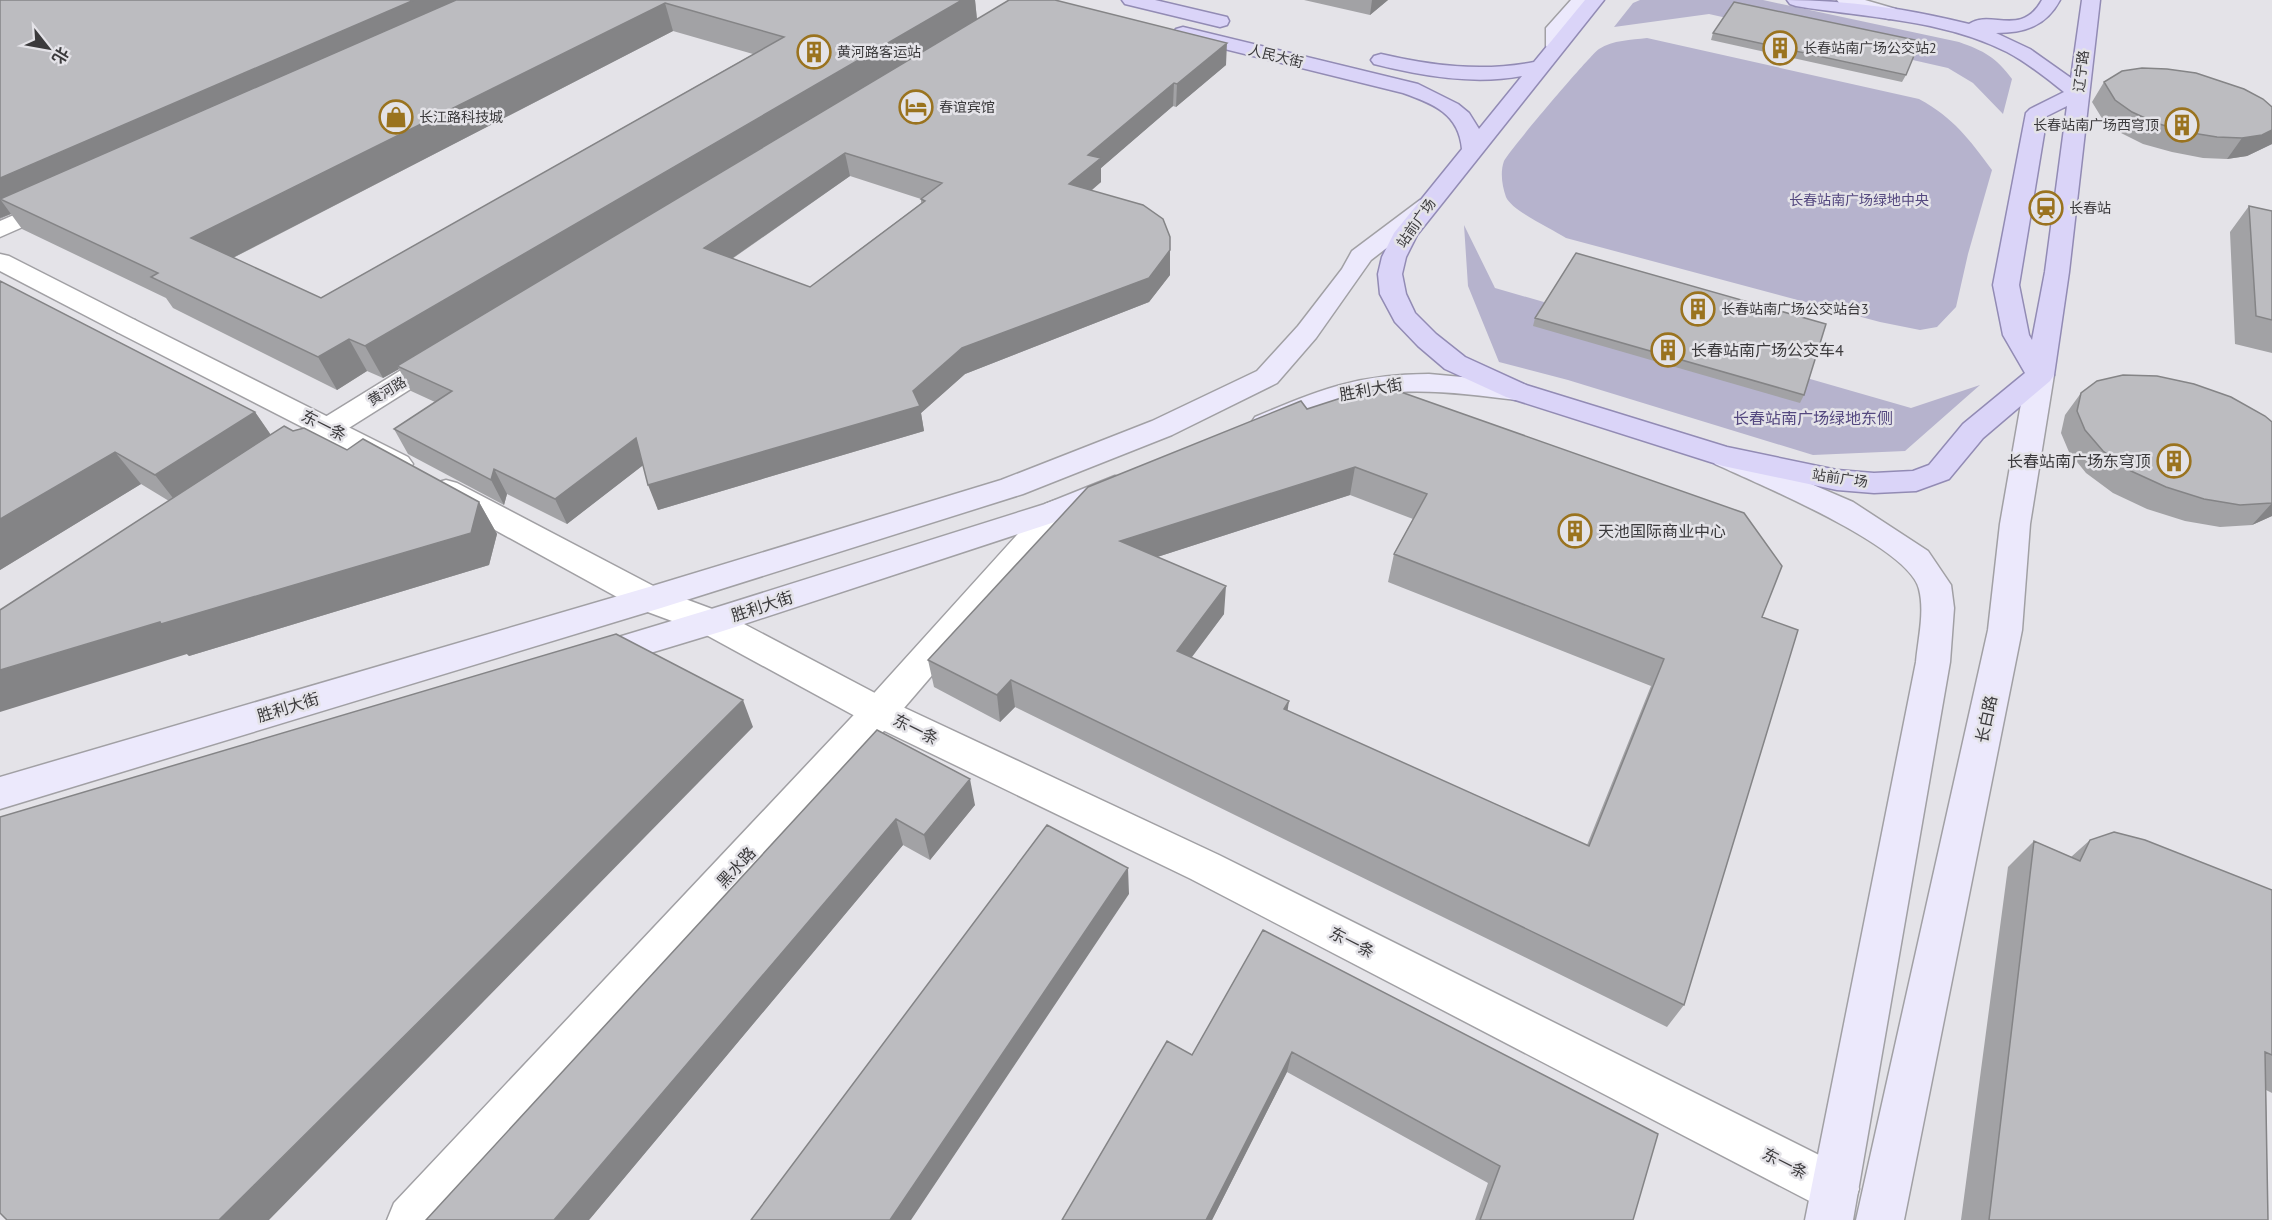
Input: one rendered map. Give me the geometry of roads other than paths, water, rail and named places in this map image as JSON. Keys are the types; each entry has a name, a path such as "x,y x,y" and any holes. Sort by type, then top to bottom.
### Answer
{"main road":[{"name":"人民大街","path":"1131,0 1234,25"},
{"path":"1796,0 1839,8 1889,13 1977,32 2035,59 2078,93 2037,113 2006,285 2016,335 2040,375"},
{"path":"1846,0 1889,13"},
{"path":"1951,25 2024,26 2040,17 2051,0"},
{"name":"辽宁路","path":"2065,213 2091,0"},
{"name":"站前广场","path":"1581,2 1556,46 1406,233 1394,257 1390,274 1393,294 1404,316 1426,340 1455,363 1516,391 1723,456 1837,480 1874,483 1916,481 1939,472 1973,430 2040,375"},
{"name":"人民大街","path":"1163,28 1388,83 1430,96 1446,104 1468,127 1473,138 1473,148"},
{"path":"1360,55 1449,73 1492,74 1539,67"},
{"name":"胜利大街","path":"0,793 649,600 1012,487 1162,428 1267,377 1307,332 1353,271 1361,256 1428,205"},
{"name":"长白路","path":"1880,1220 2005,630 2015,524 2065,213"},
{"name":"胜利大街","path":"1242,433 1340,392 1386,383 1429,381 1516,391"},
{"path":"1723,456 1842,509 1917,559 1935,585 1938,608 1933,662 1833,1204"},
{"name":"胜利大街","path":"562,666 711,622 1056,511 1143,474"}],"street":[{"path":"0,230 76,195"},
{"name":"东一条","path":"0,261 328,427 649,600 711,622 879,712 1205,867 1833,1204"},
{"name":"黄河路","path":"259,473 328,427 460,346"},
{"name":"黑水路","path":"411,1220 879,712 1056,511"}],"place":[{"name":"长春站南广场公交站2","path":"1780,48"},
{"name":"黄河路客运站","path":"814,52"},
{"name":"春谊宾馆","path":"916,107"},
{"name":"长江路科技城","path":"396,117"},
{"name":"长春站南广场西穹顶","path":"2182,125"},
{"name":"长春站","path":"2046,208"},
{"name":"长春站南广场公交站台3","path":"1698,309"},
{"name":"长春站南广场公交车4","path":"1668,350"},
{"name":"长春站南广场东穹顶","path":"2174,461"},
{"name":"天池国际商业中心","path":"1575,531"}],"park label":[{"name":"长春站南广场绿地中央","path":"1859,200"},
{"name":"长春站南广场绿地东侧","path":"1813,418"}]}
